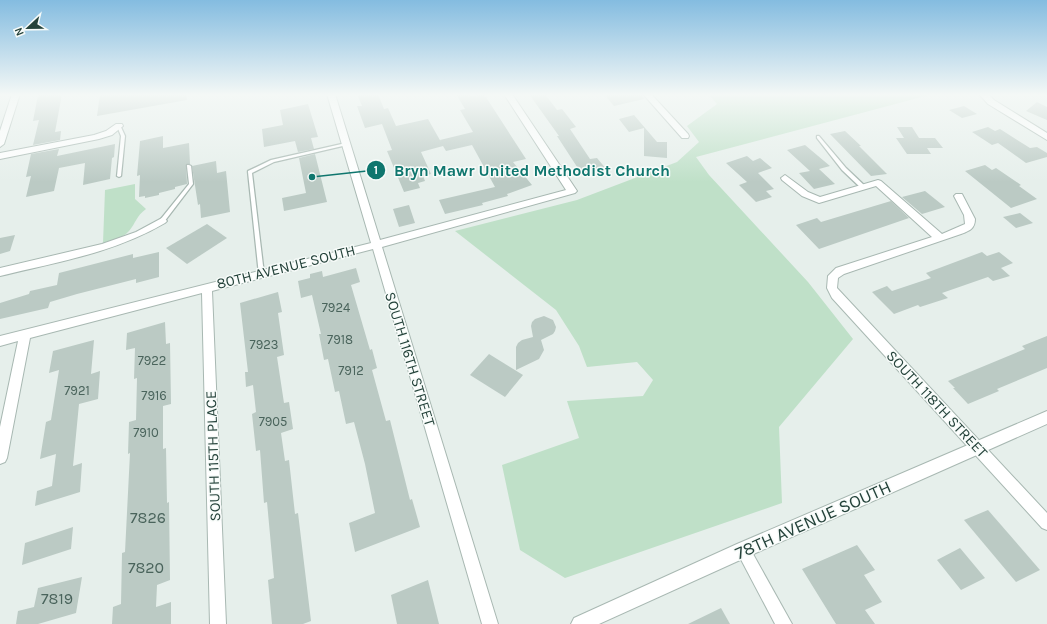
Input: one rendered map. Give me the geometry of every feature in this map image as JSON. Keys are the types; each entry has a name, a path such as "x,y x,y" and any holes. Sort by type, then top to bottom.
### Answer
{"street":[{"path":"0,144 7,123"},
{"name":"SOUTH 116TH STREET","path":"340,123 375,245 490,624"},
{"name":"80TH AVENUE SOUTH","path":"0,341 375,245 572,192 527,123"},
{"path":"673,123 685,136"},
{"path":"1024,123 1047,137"},
{"path":"0,156 96,137 109,133 119,126"},
{"path":"785,178 805,194 819,200 878,183 940,238 958,232 971,224 970,217 959,196"},
{"path":"0,272 104,247 139,234 162,221"},
{"name":"SOUTH 118TH STREET","path":"940,238 840,271 833,276 832,288 836,295 1047,523"},
{"name":"SOUTH 115TH PLACE","path":"208,287 218,624"},
{"path":"0,458 25,335"},
{"name":"78TH AVENUE SOUTH","path":"580,624 743,550 1047,417"},
{"path":"743,550 784,624"}],"lane":[{"path":"119,126 123,136 119,176"},
{"path":"818,137 844,169 863,187"},
{"path":"261,274 250,172 273,161 346,144"},
{"path":"162,221 191,184 189,166"}],"green space":[{"path":"691,123 823,123 696,157 709,175 808,282 853,339 779,427 782,503 565,578 520,550 502,465 579,438 567,401 643,396 653,380 637,362 587,367 579,346 556,310 455,231 577,200 677,162 699,142 687,126"},
{"path":"135,184 135,199 146,209 140,214 126,233 120,237 103,243 105,190"}],"building":[{"path":"38,123 57,123 55,132 61,131 60,140 33,145"},
{"path":"283,123 314,123 318,137 311,138 314,149 298,152 295,141 264,147 262,129 283,125"},
{"path":"363,123 395,123 396,126 409,123 430,123 441,142 440,140 473,132 468,123 503,123 526,159 513,162 532,185 507,194 508,196 482,203 483,205 445,214 439,200 495,187 472,145 446,151 443,146 421,152 431,174 423,176 425,181 418,183 420,188 404,192 387,151 392,150 382,124 365,128"},
{"path":"550,123 573,123 576,127 570,129 590,159 597,158 607,170 583,176 557,136 559,136"},
{"path":"622,123 641,123 657,142 667,142 667,158 644,156 644,128 629,132"},
{"path":"897,127 912,127 919,138 935,138 943,148 927,148 931,154 907,154 896,138 904,138"},
{"path":"988,127 995,131 1000,129 1030,148 1037,147 1047,153 1047,157 1026,163 998,143 992,145 972,132"},
{"path":"845,131 887,174 871,176 830,134"},
{"path":"163,136 163,148 189,143 190,164 186,165 187,184 159,193 159,195 145,198 145,196 139,197 140,175 137,176 140,141"},
{"path":"115,144 110,179 83,185 85,163 59,168 54,191 26,197 31,176 26,177 31,154 59,149 57,156"},
{"path":"805,145 830,166 819,169 835,184 814,189 799,173 810,171 787,150"},
{"path":"315,154 327,202 284,211 282,198 306,193 299,158"},
{"path":"747,156 753,161 760,158 772,168 758,173 774,189 766,191 772,197 756,202 739,185 747,182 726,163"},
{"path":"216,161 217,173 226,171 230,212 201,218 200,204 198,205 192,166"},
{"path":"985,165 992,170 996,168 1021,185 1019,186 1037,199 1011,208 965,171"},
{"path":"925,191 945,207 922,214 902,197"},
{"path":"891,201 909,218 819,249 796,225 817,218 821,222"},
{"path":"409,205 415,223 399,227 393,209"},
{"path":"1020,213 1033,223 1016,228 1003,217"},
{"path":"207,224 227,238 187,264 166,248"},
{"path":"15,235 10,251 0,254 0,238"},
{"path":"159,252 159,277 136,283 136,279 77,294 50,302 48,308 0,319 0,303 29,294 30,291 57,285 59,273 133,254 133,258"},
{"path":"982,252 987,256 999,252 1013,263 1001,268 1010,276 993,281 988,277 942,293 948,298 920,307 918,305 894,314 872,292 887,286 892,291 931,278 926,273"},
{"path":"356,268 360,282 351,285 370,350 372,349 377,368 372,370 386,421 390,420 410,500 412,499 420,527 355,552 349,523 375,513 365,464 354,422 346,424 339,391 335,392 328,359 324,360 319,334 321,334 312,295 301,298 298,281 310,278 310,274 322,271 323,277"},
{"path":"278,292 282,312 278,313 284,355 277,357 284,403 289,402 293,429 281,433 285,461 289,460 295,514 298,513 311,621 303,624 272,624 268,580 274,578 267,502 264,503 260,450 256,451 252,414 256,412 253,385 246,387 245,372 248,372 240,303"},
{"path":"544,316 553,320 556,327 555,331 553,334 541,340 544,350 539,359 516,370 516,347 518,343 522,340 533,337 531,326 532,322 535,319"},
{"path":"165,322 166,344 170,343 171,404 163,406 163,449 166,448 167,503 169,502 170,580 157,585 156,607 171,602 171,624 112,624 113,607 121,604 122,553 125,552 130,453 128,454 129,422 136,420 137,378 134,379 135,348 126,350 127,333"},
{"path":"1047,336 1047,368 997,389 999,391 968,404 948,381 1025,349 1022,346"},
{"path":"94,340 91,374 100,371 98,399 79,404 73,466 82,463 80,492 35,506 37,491 52,486 56,454 40,459 46,422 51,420 59,370 49,373 53,351"},
{"path":"489,354 523,375 505,397 470,375"},
{"path":"988,510 1040,570 1016,582 964,520"},
{"path":"73,527 71,549 22,565 25,543"},
{"path":"857,545 875,570 864,575 882,602 865,610 875,624 836,624 802,569"},
{"path":"960,548 985,578 961,590 937,560"},
{"path":"82,577 76,613 38,624 16,624 18,611 34,607 38,588"},
{"path":"428,580 439,624 397,624 391,595"},
{"path":"721,608 730,624 688,624"}],"place":[{"name":"Bryn Mawr United Methodist Church","path":"312,177"}]}
